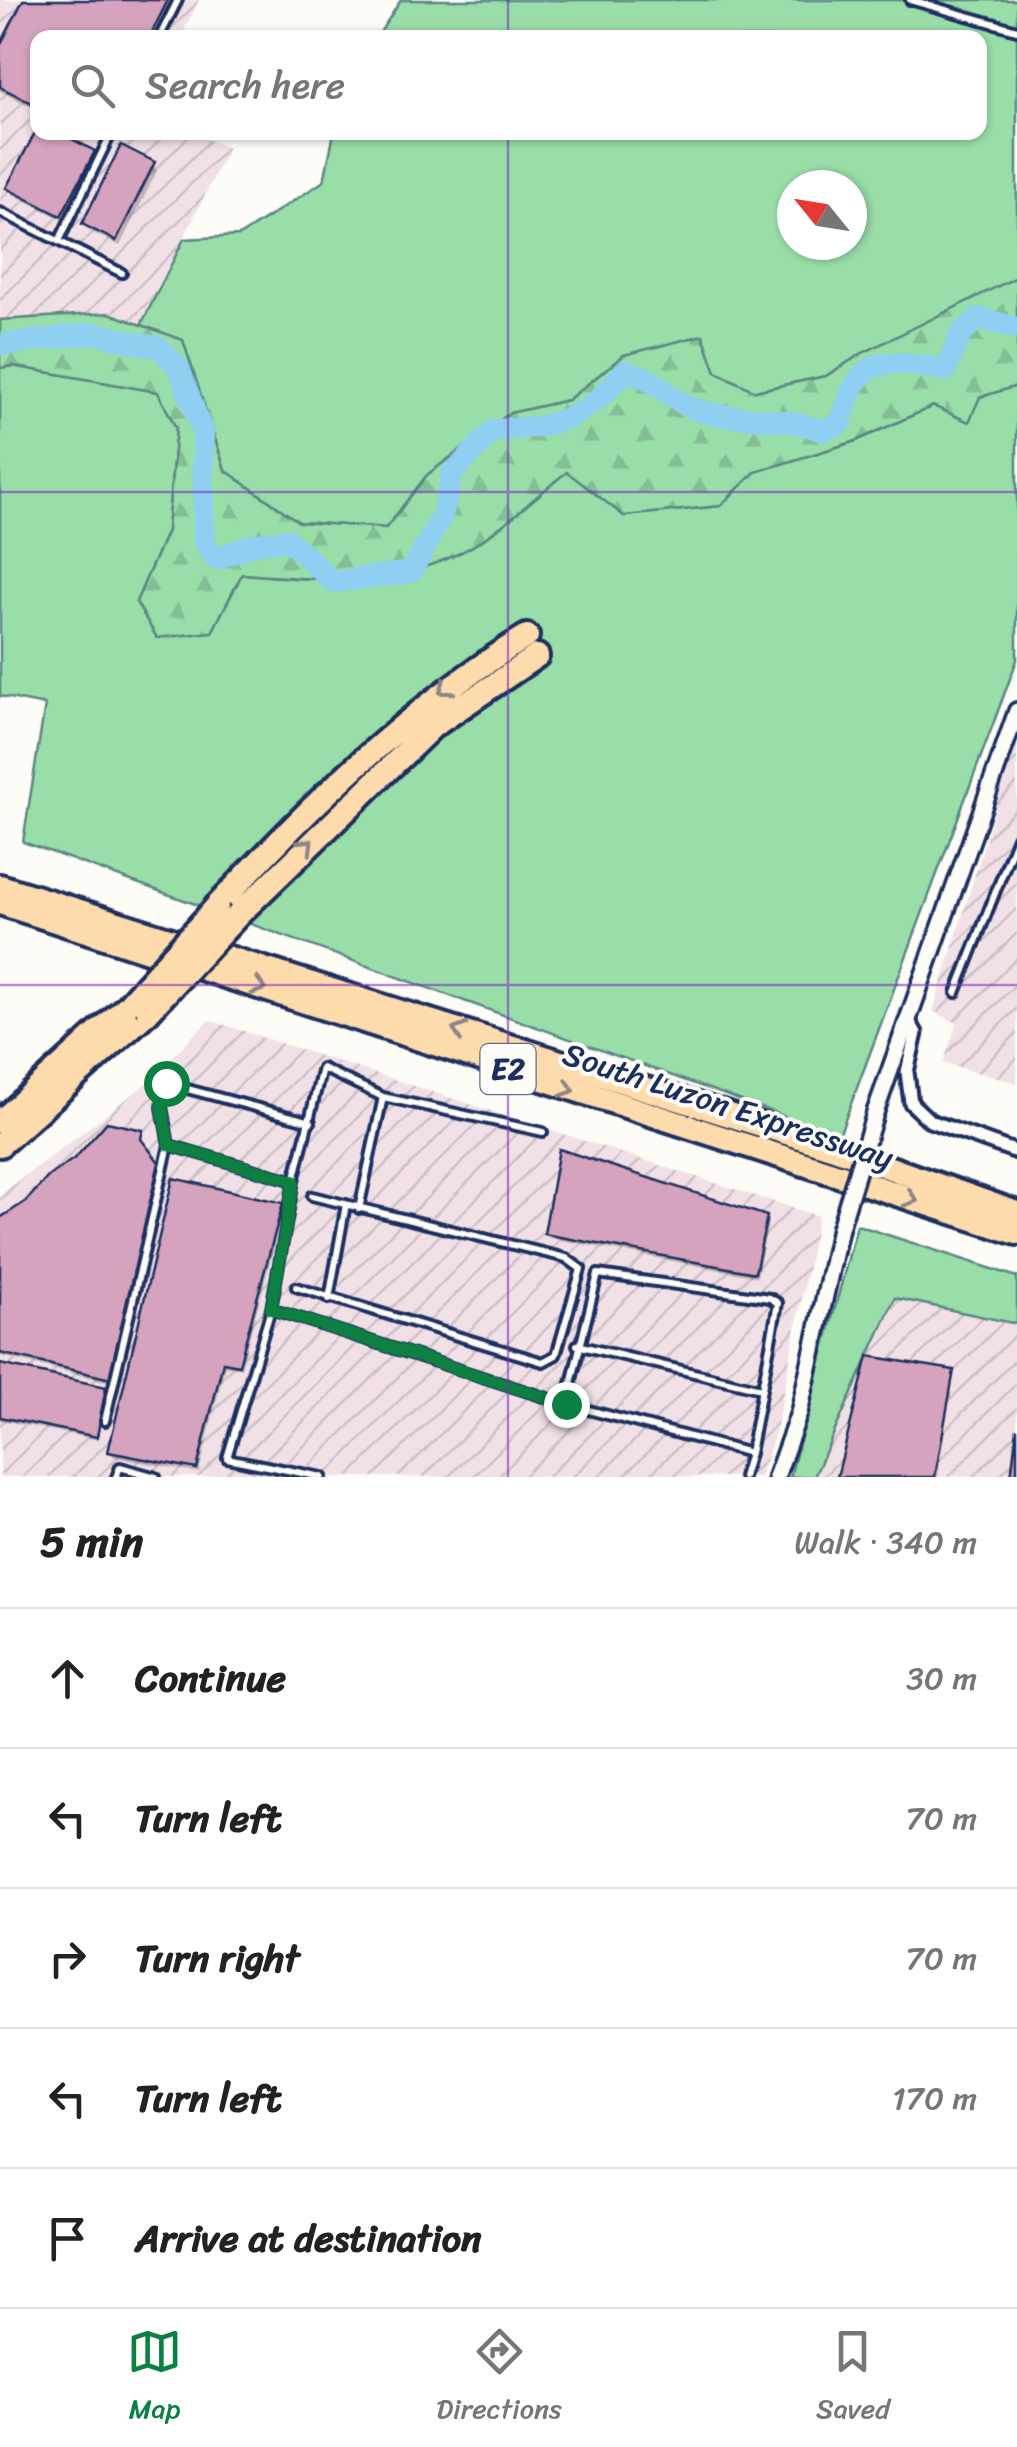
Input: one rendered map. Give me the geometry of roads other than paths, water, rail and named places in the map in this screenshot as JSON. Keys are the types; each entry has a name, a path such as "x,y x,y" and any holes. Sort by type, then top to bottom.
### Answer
{"highway":[{"path":"0,1145 137,1009 228,910 298,820 400,724 448,686 532,646"},
{"name":"South Luzon Expressway","path":"0,886 831,1147 1017,1213"},
{"name":"South Luzon Expressway","path":"0,903 1017,1233"},
{"path":"0,1122 137,1009"}],"street":[{"path":"776,1477 798,1412 840,1228 876,1110 1017,711"},
{"path":"909,1021 916,1033 907,1072 910,1103 930,1121 1017,1152"}],"lane":[{"path":"163,30 178,0"},
{"path":"910,0 1017,30"},
{"path":"59,241 108,140"},
{"path":"0,212 122,273"},
{"path":"956,993 1017,837"},
{"path":"322,1477 228,1458 271,1309 294,1181 322,1068 383,1097 542,1132"},
{"path":"105,1421 169,1145 162,1107 166,1083 311,1122"},
{"path":"359,1209 383,1097"},
{"path":"169,1145 294,1181"},
{"path":"296,1287 542,1362 556,1355 581,1268 575,1262 312,1196"},
{"path":"329,1299 346,1204"},
{"path":"566,1404 592,1280 602,1272 770,1298 778,1302 750,1453 742,1477"},
{"path":"271,1309 566,1404 750,1453"},
{"path":"577,1345 761,1389"},
{"path":"116,1477 120,1467 156,1477"}],"waterway":[{"path":"0,345 94,333 160,348 179,368 203,433 204,543 217,559 251,545 287,539 333,582 411,572 442,516 452,474 494,430 536,427 568,418 595,401 625,371 706,413 789,422 822,431 841,423 856,383 876,366 889,363 946,370 960,335 978,318 1017,328"}]}
